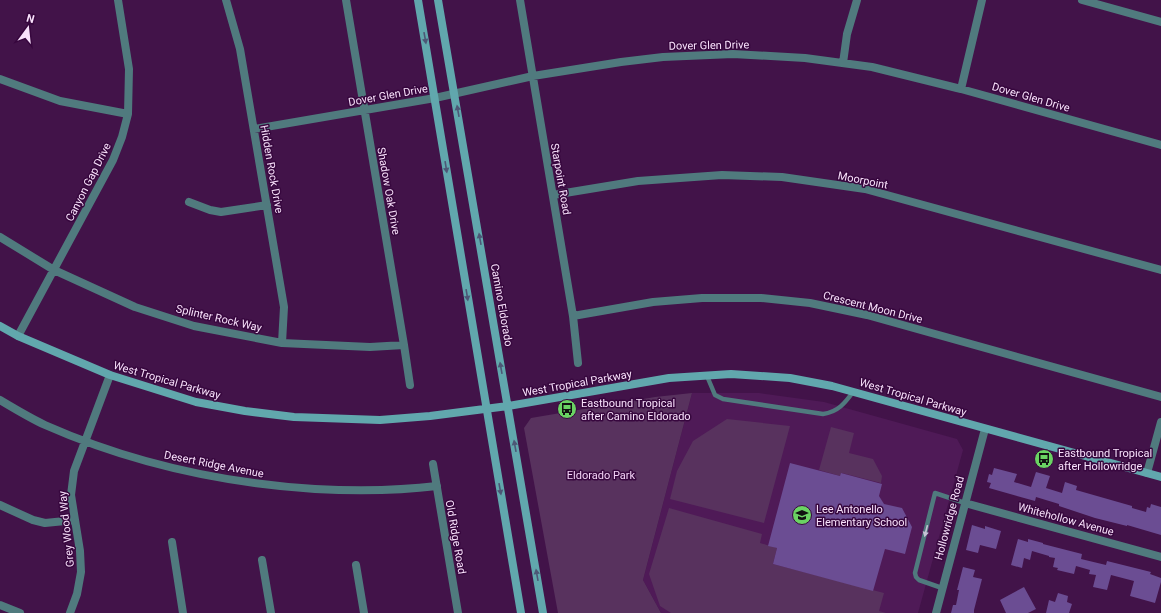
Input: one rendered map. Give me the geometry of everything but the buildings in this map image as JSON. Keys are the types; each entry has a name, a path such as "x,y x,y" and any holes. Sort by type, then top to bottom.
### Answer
{"main road":[{"path":"418,0 521,613"},
{"name":"Camino Eldorado","path":"438,0 543,613"},
{"name":"West Tropical Parkway","path":"0,326 18,336 110,375 196,402 245,411 294,417 380,420 430,416 508,406 663,378 731,374 790,378 832,386 1161,477"}],"street":[{"name":"Canyon Gap Drive","path":"18,336 113,160 122,137 128,114 129,69 118,0"},
{"name":"Hidden Rock Drive","path":"226,0 227,9 240,49 284,306 282,343"},
{"name":"Shadow Oak Drive","path":"346,0 410,386"},
{"name":"Starpoint Road","path":"520,0 574,316 578,363"},
{"path":"843,63 847,34 857,0"},
{"path":"961,89 982,0"},
{"path":"1082,0 1161,22"},
{"name":"Dover Glen Drive","path":"254,129 435,98 533,76 621,62 663,57 733,54 805,58 872,68 961,89 1161,145"},
{"path":"0,79 60,101 128,114"},
{"name":"Moorpoint","path":"553,195 646,180 722,175 782,177 865,189 1161,270"},
{"path":"189,202 210,210 221,212 267,206"},
{"name":"Splinter Rock Way","path":"0,237 54,270 135,307 179,322 282,343 370,347 404,345"},
{"name":"Crescent Moon Drive","path":"574,316 653,302 702,298 761,298 810,303 867,315 1161,397"},
{"name":"Grey Wood Way","path":"70,613 77,594 81,572 80,551 71,495 74,471 110,375"},
{"name":"Desert Ridge Avenue","path":"0,400 44,424 84,441 156,464 209,476 274,486 356,491 410,490 437,486"},
{"path":"1147,474 1161,422"},
{"name":"Hollowridge Road","path":"936,613 985,429"},
{"name":"Old Ridge Road","path":"433,464 458,613"},
{"name":"Whitehollow Avenue","path":"965,503 1161,557"},
{"path":"0,505 33,520 45,523 75,520"},
{"path":"172,542 183,613"},
{"path":"262,560 271,613"},
{"path":"356,566 364,613"},
{"path":"0,605 20,613"}],"lane":[{"path":"707,376 715,395 723,399 823,414 838,408 853,392"},
{"path":"942,588 919,580 915,573 935,493 965,503"}],"shaded area":[{"name":"Lee Antonello Elementary School","path":"692,393 759,393 824,402 957,439 963,450 918,613 661,613 643,580"}],"green space":[{"name":"Eldorado Park","path":"692,393 643,580 661,613 558,613 524,428 531,418 655,397"},
{"path":"727,419 790,426 764,523 670,499 677,471 693,441"},
{"path":"831,427 854,433 849,453 873,459 882,476 881,483 842,473 840,476 819,470"},
{"path":"669,508 762,534 760,543 777,548 773,564 884,593 879,611 886,613 671,613 660,606 649,574"}],"place":[{"name":"Eastbound Tropical after Camino Eldorado","path":"567,409"},
{"name":"Eastbound Tropical after Hollowridge","path":"1044,459"},
{"name":"Lee Antonello Elementary School","path":"802,515"}]}
